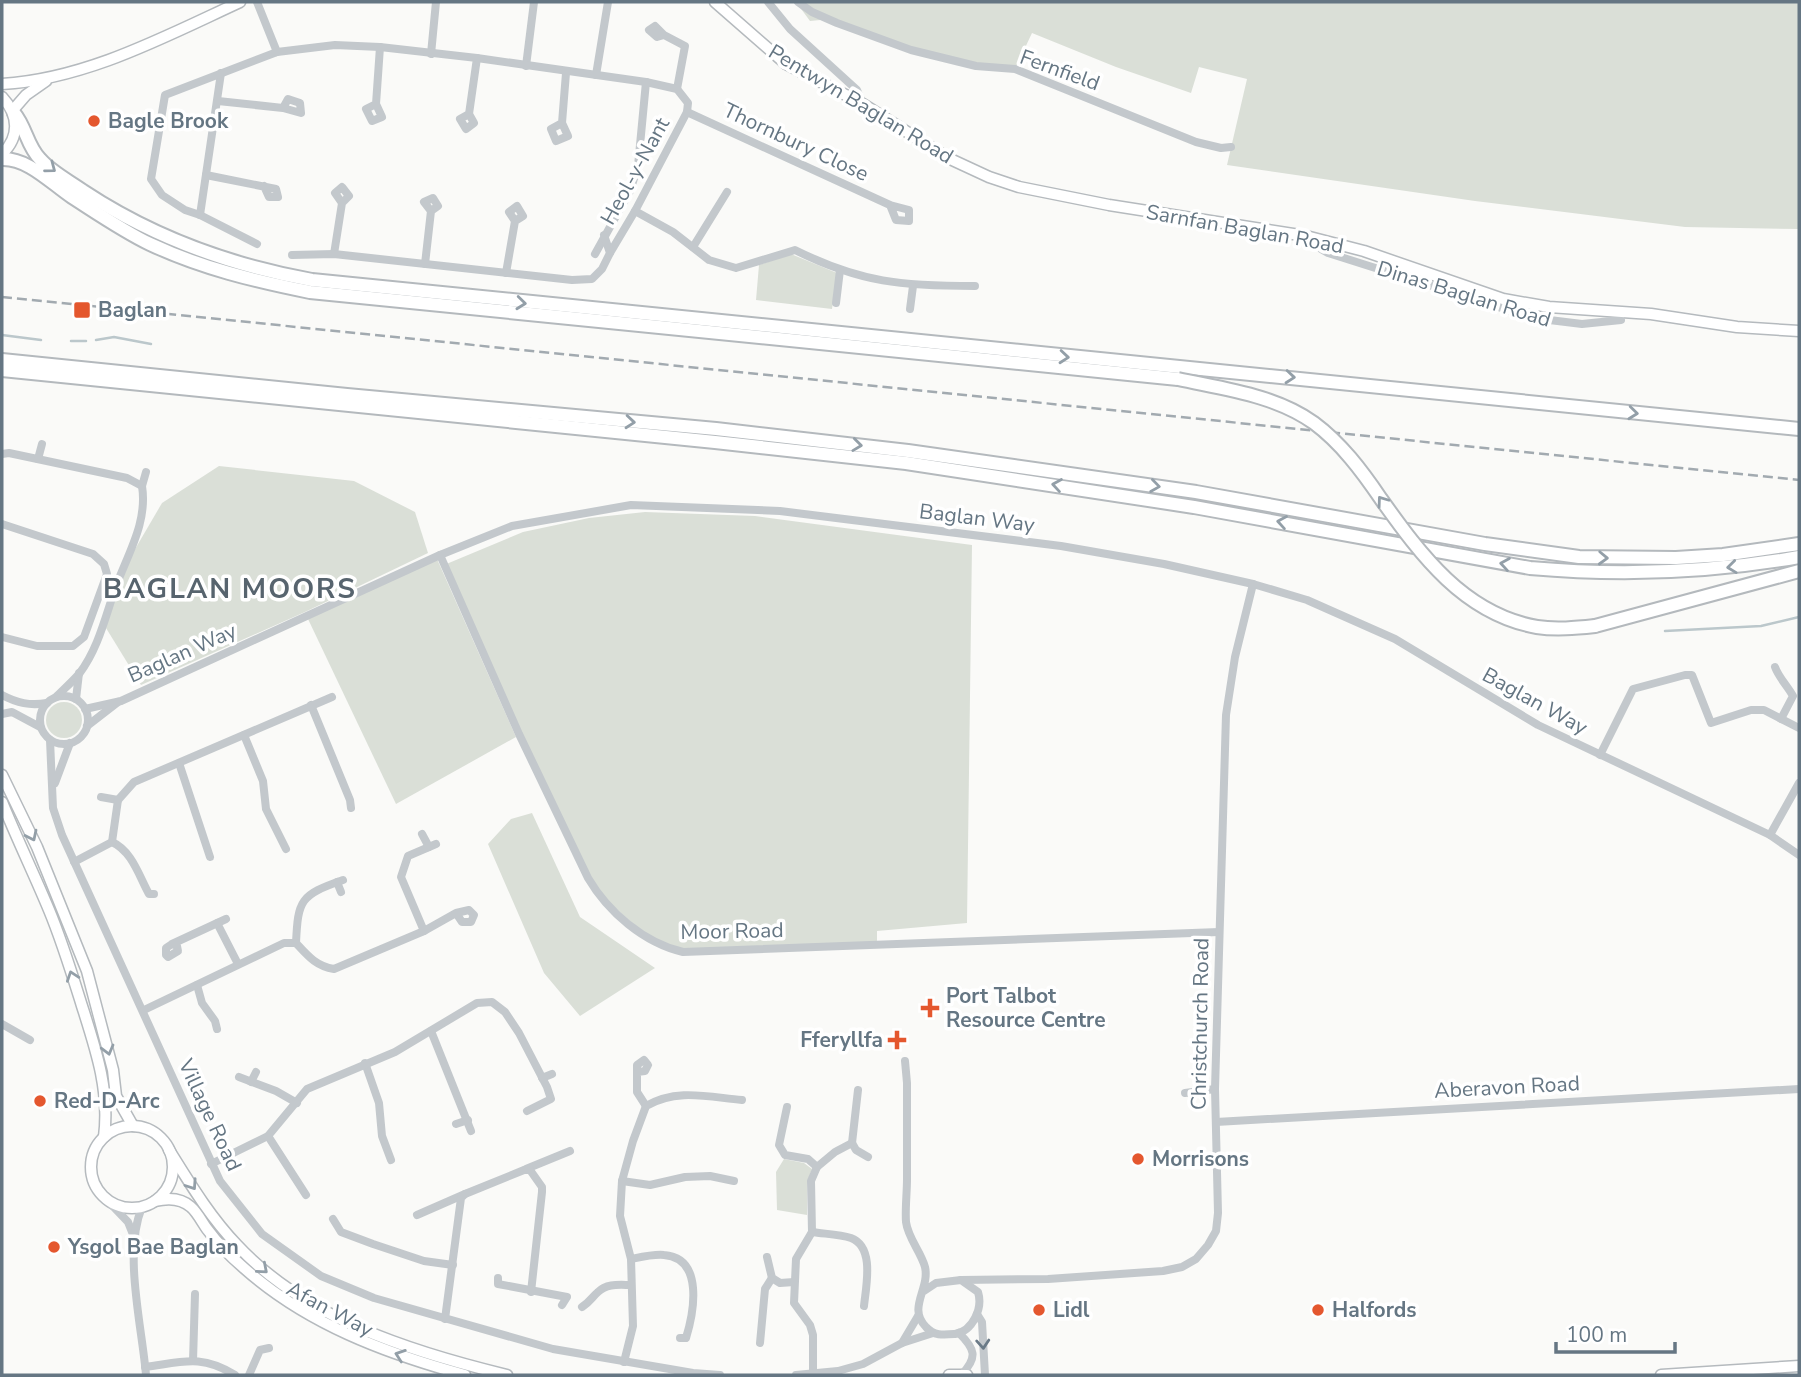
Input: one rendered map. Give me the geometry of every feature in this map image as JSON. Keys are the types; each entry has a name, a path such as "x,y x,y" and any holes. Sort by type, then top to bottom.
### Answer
{"highway":[{"path":"13,112 24,127 39,159 126,218 160,236 229,262 312,281 1799,429"},
{"path":"2,157 20,162 106,219 150,244 244,278 310,292 1178,379 1248,394 1279,404 1312,422 1337,444 1367,479 1418,549 1440,575 1466,597 1514,621 1538,627 1595,626 1799,571"},
{"path":"2,360 716,429 908,451 1209,494 1485,544 1579,557 1676,558 1723,555 1799,544"},
{"path":"2,370 729,443 892,462 1181,504 1531,568 1579,572 1675,573 1799,557"}],"main road":[{"path":"13,112 36,87 50,79 158,40 240,2"},
{"name":"Pentwyn Baglan Road","path":"715,2 786,64 863,104 948,158 1018,187"},
{"path":"2,83 50,79"},
{"path":"2,97 13,112 16,124 9,147 2,157"},
{"name":"Sarnfan Baglan Road","path":"1018,187 1319,240 1364,251 1503,299 1549,307"},
{"name":"Dinas Baglan Road","path":"1549,307 1651,314 1737,327 1799,331"},
{"path":"2,775 37,847 87,971 113,1070 116,1096 133,1126"},
{"path":"2,803 50,911 88,1023 103,1074 107,1115 104,1137"},
{"path":"133,1126 154,1133 169,1150 172,1160 169,1183 155,1200 142,1207 129,1208 106,1199 97,1188 91,1175 91,1161 95,1148 104,1137 122,1127 133,1126"},
{"name":"Afan Way","path":"169,1150 216,1220 237,1245 268,1274 302,1298 374,1333 507,1375"},
{"name":"Afan Way","path":"155,1200 179,1201 191,1207 224,1251 262,1285 309,1316 370,1344 465,1375"},
{"path":"1661,1375 1799,1366"},
{"path":"949,1375 965,1375"}],"street":[{"path":"257,2 277,52"},
{"path":"431,54 436,2"},
{"path":"526,66 534,2"},
{"path":"596,75 608,4 617,2"},
{"path":"768,2 790,29 857,90 863,104"},
{"name":"Fernfield","path":"798,2 836,23 911,50 976,66 1015,69 1196,142 1221,148 1231,147"},
{"path":"664,35 685,46 677,89 687,107"},
{"path":"257,244 200,215 185,211 162,195 151,179 165,95 277,52 335,45 380,47 477,58 566,73 646,82 677,89"},
{"path":"376,104 380,47"},
{"path":"469,114 477,58"},
{"path":"200,215 221,73"},
{"path":"562,123 566,73"},
{"name":"Heol-y-Nant","path":"595,254 630,191 638,166 646,82"},
{"path":"218,101 283,108"},
{"name":"Heol-y-Nant","path":"292,255 334,254 572,280 592,279 602,269 635,211 687,107"},
{"name":"Thornbury Close","path":"687,107 890,205"},
{"path":"206,175 264,186"},
{"path":"693,247 727,192"},
{"path":"334,254 342,203"},
{"path":"719,206 729,210"},
{"path":"425,264 431,211"},
{"path":"635,211 673,233 709,260 736,268 795,250 863,278 914,286 975,286"},
{"path":"506,273 515,221"},
{"name":"Heol-y-Nant","path":"604,235 610,253"},
{"name":"Dinas Baglan Road","path":"1319,240 1319,246 1324,251 1522,315 1582,324 1620,320"},
{"path":"836,303 840,270"},
{"path":"910,309 914,286"},
{"path":"38,459 42,444"},
{"path":"2,454 9,453 127,478 142,486"},
{"path":"40,727 40,714 47,703 79,673 101,633 145,504 142,486 145,472"},
{"name":"Baglan Way","path":"87,726 121,701 440,555 512,526 631,505 780,511 1048,544 1164,564 1254,584 1307,600 1395,639 1538,725 1770,835 1799,855"},
{"path":"2,524 93,554 104,564 107,574 84,637 73,646 37,646 2,637"},
{"name":"Moor Road","path":"440,555 519,734 588,878 615,912 654,942 683,952 1219,932"},
{"name":"Christchurch Road","path":"961,1280 997,1281 1163,1271 1182,1267 1196,1259 1213,1238 1218,1225 1214,1089 1226,715 1235,657 1254,584"},
{"path":"1775,667 1778,676 1785,681 1793,696 1781,719"},
{"path":"76,699 79,673"},
{"path":"1600,755 1633,689 1685,674 1692,675 1711,723 1751,710 1764,710 1799,728"},
{"path":"2,695 25,704 47,703"},
{"path":"2,714 12,712 40,727 50,740 70,743 81,737 87,726 85,709 69,696 56,697"},
{"path":"113,842 118,800 134,782 332,696"},
{"name":"Baglan Way","path":"85,709 121,701"},
{"path":"311,705 351,800 351,808"},
{"path":"244,735 263,782 266,809 286,849"},
{"name":"Village Road","path":"50,740 53,808 74,862 144,1010 211,1164 220,1181 262,1234 321,1276 348,1289 445,1320 553,1349 693,1373 720,1375"},
{"name":"Village Road","path":"53,788 70,743"},
{"path":"179,763 210,857"},
{"path":"1770,835 1799,783"},
{"path":"101,797 118,800"},
{"path":"422,834 432,845 408,856 401,877 424,931"},
{"path":"74,862 113,842"},
{"path":"113,842 128,854 149,894 154,894"},
{"path":"341,892 340,881 309,895 301,903 297,913 296,943 322,968 334,969 424,931 456,913"},
{"path":"172,944 222,921 238,964"},
{"path":"144,1010 284,943 296,943"},
{"path":"197,985 202,1003 215,1021 217,1029"},
{"path":"211,1164 268,1136 307,1089 395,1052 477,1003 492,1002 505,1012 542,1078 551,1100 527,1111"},
{"path":"2,1024 30,1040"},
{"path":"431,1031 471,1131"},
{"path":"905,1060 906,1224 925,1267 924,1291 917,1305 923,1325 939,1335 959,1333 973,1322 982,1291 997,1281"},
{"path":"365,1063 379,1103 383,1136 391,1160"},
{"path":"251,1082 256,1072"},
{"path":"637,1072 637,1092 646,1106"},
{"path":"542,1078 552,1074"},
{"path":"239,1077 297,1103"},
{"name":"Aberavon Road","path":"1216,1122 1799,1088"},
{"path":"1185,1093 1214,1089"},
{"path":"858,1090 852,1143 856,1150 869,1157"},
{"path":"624,1362 633,1326 631,1259 620,1216 622,1181 646,1106 676,1094 742,1100"},
{"path":"787,1107 779,1145 785,1155 808,1159 817,1167"},
{"path":"456,1124 468,1120"},
{"path":"268,1136 306,1195"},
{"path":"814,1374 813,1335 810,1325 794,1303 796,1259 812,1232 811,1181 817,1167 835,1152 852,1143"},
{"path":"417,1215 570,1151"},
{"path":"524,1170 533,1173 542,1192 531,1292"},
{"path":"622,1181 650,1185 685,1177 710,1176 734,1181"},
{"path":"445,1320 461,1198 465,1194"},
{"path":"106,1199 128,1222 134,1237"},
{"path":"142,1207 134,1237 136,1295 146,1371 193,1361 217,1364 235,1375"},
{"path":"333,1219 341,1232 424,1261 453,1265"},
{"path":"812,1232 854,1239 865,1250 867,1263 864,1306"},
{"path":"631,1259 664,1255 678,1259 690,1270 693,1279 691,1323 686,1338 680,1338"},
{"path":"767,1256 772,1278 780,1283 794,1282"},
{"path":"925,1267 944,1281"},
{"path":"498,1278 498,1284 567,1297 562,1305"},
{"path":"760,1343 765,1289 772,1278"},
{"path":"924,1291 944,1281 961,1280 974,1288 980,1298"},
{"path":"582,1307 593,1300 598,1292 611,1285 631,1285"},
{"path":"193,1361 195,1294"},
{"path":"977,1314 982,1322 985,1375"},
{"path":"902,1343 918,1315"},
{"path":"796,1375 838,1371 863,1364 902,1343 933,1333"},
{"path":"959,1333 970,1344 973,1355 965,1375"},
{"path":"249,1375 260,1350 270,1348"}],"shaded area":[{"path":"796,2 1799,2 1799,229 1685,227 1475,201 1227,165 1247,79 1199,67 1191,93 1116,67 1032,33 1015,69 976,66 911,50 831,19 810,21"},
{"path":"791,254 837,273 832,309 756,300 759,265"},
{"path":"219,466 354,481 415,512 428,553 305,612 141,685 106,628 116,589 131,556 162,503"},
{"path":"645,512 755,516 972,545 967,923 877,931 877,945 683,952 654,942 595,890 444,565 523,532 589,518"},
{"path":"437,559 516,737 396,804 308,619"},
{"path":"64,702 76,708 82,720 76,732 64,738 52,732 46,720 52,708"},
{"path":"532,813 580,917 655,968 580,1016 544,973 488,844 511,819"},
{"path":"784,1159 804,1163 812,1169 807,1182 807,1215 777,1210 776,1172"}],"waterway":[{"path":"2,335 41,340"},
{"path":"96,340 114,337 151,344"},
{"path":"71,341 86,341"},
{"path":"1665,631 1761,626 1799,617"}],"railway":[{"path":"2,297 1799,480"}],"place":[{"name":"Bagle Brook","path":"94,121"},
{"name":"Baglan","path":"82,310"},
{"name":"Port Talbot Resource Centre","path":"930,1008"},
{"name":"Fferyllfa","path":"897,1040"},
{"name":"Red-D-Arc","path":"40,1101"},
{"name":"Morrisons","path":"1138,1159"},
{"name":"Ysgol Bae Baglan","path":"54,1247"},
{"name":"Lidl","path":"1039,1310"},
{"name":"Halfords","path":"1318,1310"}],"district":[{"name":"BAGLAN MOORS","path":"230,589"}]}
